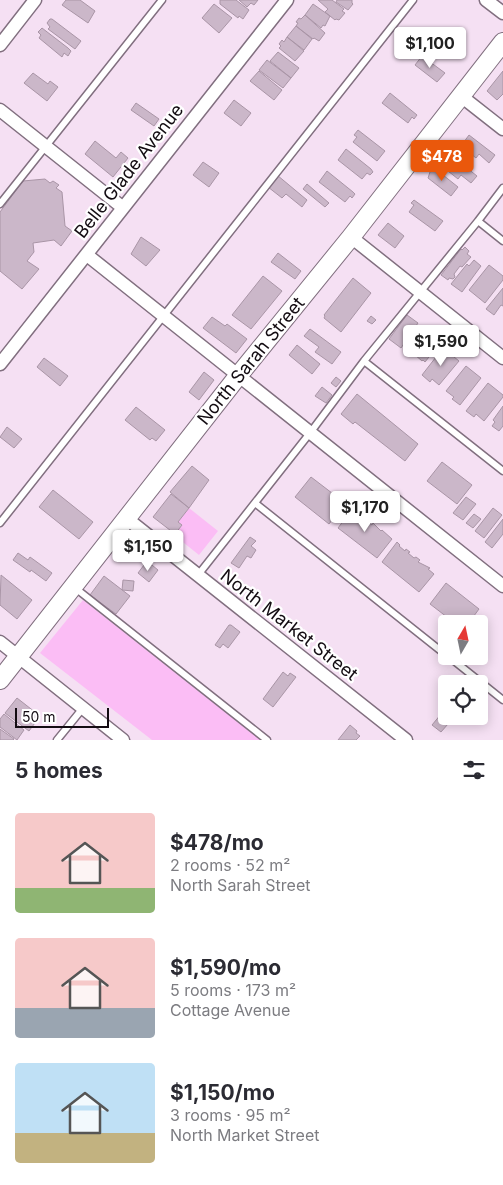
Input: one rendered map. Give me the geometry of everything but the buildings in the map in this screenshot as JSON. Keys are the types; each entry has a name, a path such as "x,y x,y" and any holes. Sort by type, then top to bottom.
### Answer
{"street":[{"path":"0,46 35,0"},
{"name":"Belle Glade Avenue","path":"0,364 287,0"},
{"path":"486,0 503,13"},
{"name":"North Sarah Street","path":"0,680 503,42"},
{"path":"461,96 503,129"},
{"path":"0,110 122,207"},
{"path":"351,237 503,358"},
{"path":"87,254 503,586"},
{"name":"North Market Street","path":"126,518 406,740"},
{"path":"0,642 123,740"}],"lane":[{"path":"0,204 162,0"},
{"path":"0,523 413,0"},
{"path":"198,575 503,188"},
{"path":"478,221 503,241"},
{"path":"364,362 503,471"},
{"path":"255,503 438,648"},
{"path":"73,586 267,740"},
{"path":"459,665 503,700"},
{"path":"58,740 83,708"}],"shaded area":[{"path":"189,508 218,531 199,555 174,535 182,525 178,522"},
{"path":"83,600 260,740 152,740 40,653"}]}
